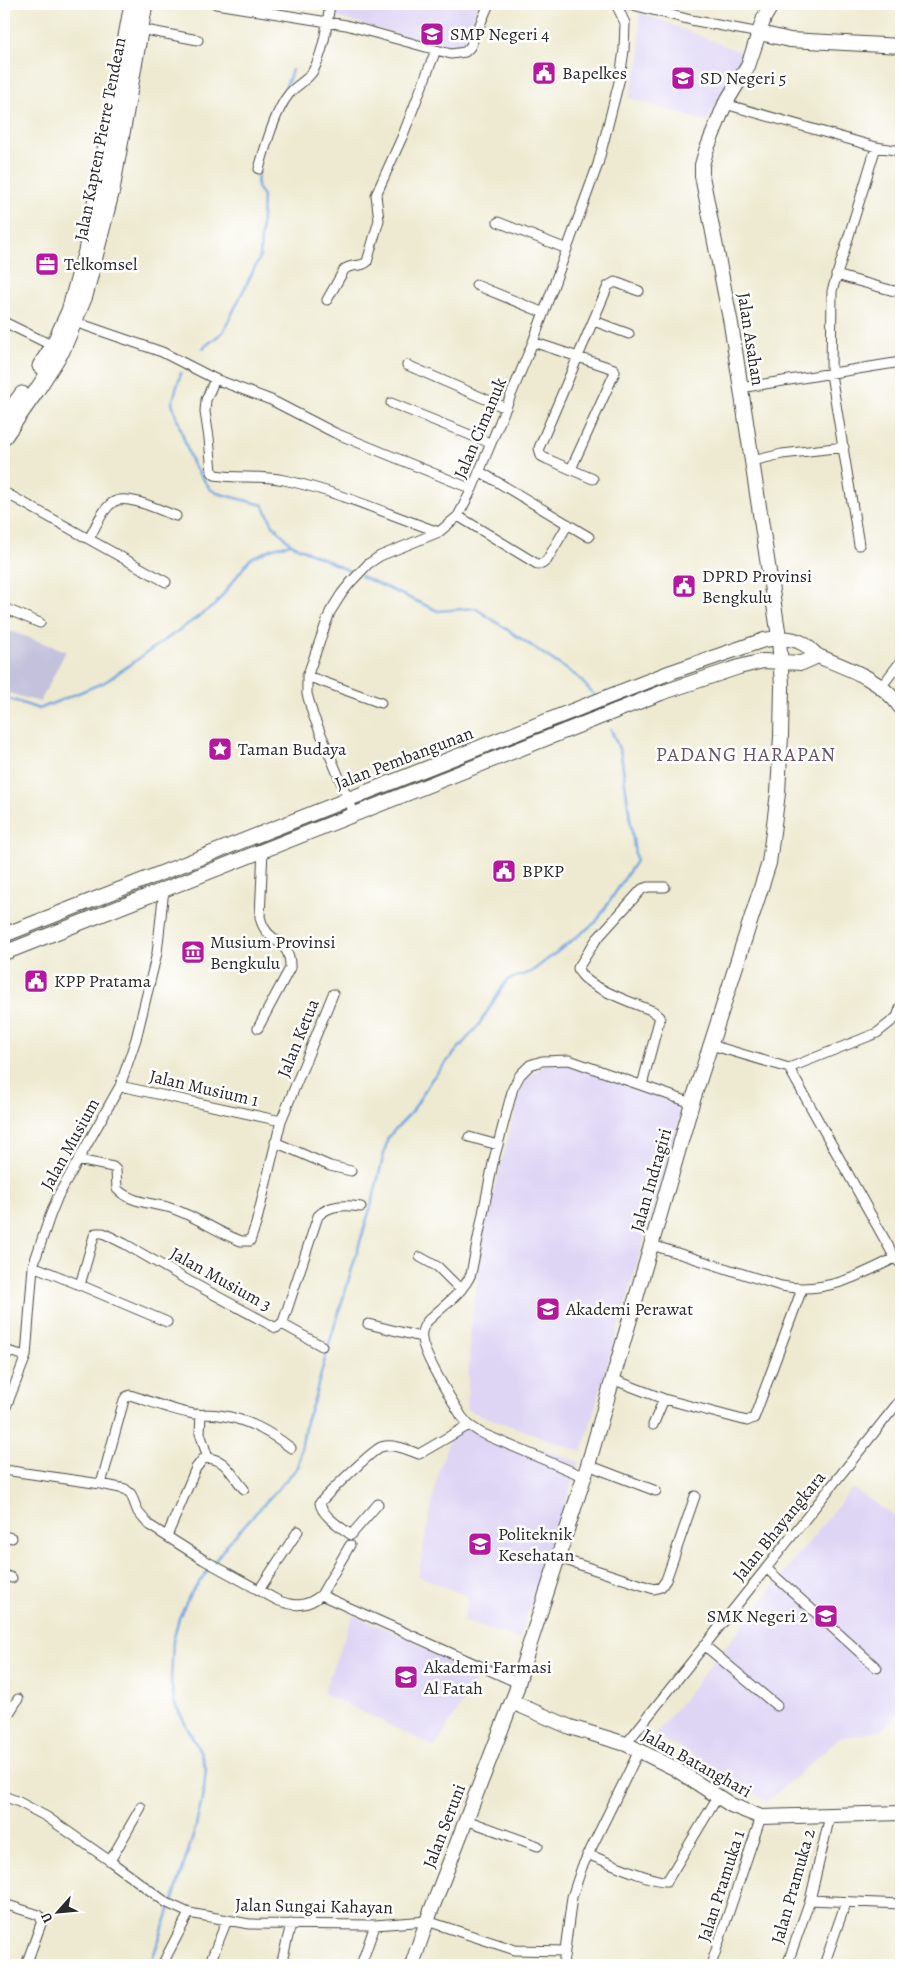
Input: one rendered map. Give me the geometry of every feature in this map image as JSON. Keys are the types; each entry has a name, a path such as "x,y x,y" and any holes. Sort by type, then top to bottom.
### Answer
{"main road":[{"name":"Jalan Kapten Pierre Tendean","path":"4,437 62,351 75,322 94,264 112,190 118,115 132,4"},
{"name":"Jalan Kapten Pierre Tendean","path":"4,419 53,346 69,311 86,251 145,4"}],"street":[{"path":"216,4 346,25 451,54 465,52 470,46 489,4"},
{"path":"259,169 269,135 286,98 307,80 314,70 320,53 330,4"},
{"name":"Jalan Cimanuk","path":"354,813 312,715 307,694 307,676 330,612 351,582 368,564 380,556 439,532 458,516 472,489 533,342 598,164 620,78 625,23 616,4"},
{"path":"629,4 691,20 790,40 901,46"},
{"path":"760,34 764,18 772,4"},
{"path":"760,34 771,21 780,4"},
{"path":"140,29 198,40"},
{"name":"Jalan Asahan","path":"760,34 748,66 725,104 706,151 702,176 730,316 779,637 781,661"},
{"path":"327,300 344,270 348,267 362,265 367,262 379,220 376,196 404,135 436,50"},
{"path":"725,104 876,147 901,151"},
{"path":"859,545 831,374 832,291 876,147"},
{"path":"498,222 567,249"},
{"path":"836,276 894,291 901,290"},
{"path":"593,480 542,456 539,448 611,284 618,283 639,291"},
{"path":"476,285 544,313"},
{"path":"594,321 629,334"},
{"path":"4,322 53,346"},
{"path":"75,322 162,352 215,379 271,400 334,433 472,489"},
{"path":"533,342 614,369 616,375 571,469"},
{"path":"740,388 901,362"},
{"path":"407,365 506,408"},
{"path":"215,379 206,400 205,412 212,472 215,475 281,479 324,489 439,532"},
{"path":"390,403 490,443"},
{"path":"752,461 782,454 844,447"},
{"path":"479,471 589,537"},
{"path":"4,492 166,582"},
{"path":"89,539 109,506 116,500 135,501 176,516"},
{"path":"458,516 537,564 542,564 547,560 568,524"},
{"path":"4,608 40,623"},
{"name":"Jalan Pembangunan","path":"4,953 354,813 541,732 671,672 764,640 779,637 803,643 818,656 843,665 881,687 901,708"},
{"name":"Jalan Pembangunan","path":"4,935 348,800 541,732 739,667 763,662 802,663 818,656"},
{"name":"Jalan Indragiri","path":"512,1702 586,1471 692,1104 769,863 778,793 781,736 781,661"},
{"path":"881,687 901,661"},
{"path":"307,676 381,703"},
{"path":"258,1028 290,968 290,957 285,946 273,939 265,931 260,917 263,849"},
{"path":"163,872 164,889"},
{"path":"642,1085 660,1017 653,1011 599,988 581,976 578,968 596,940 642,889 648,886 665,886"},
{"name":"Jalan Musium","path":"4,1412 26,1356 33,1266 58,1196 120,1086 145,1010 157,953 164,889"},
{"name":"Jalan Ketua","path":"78,1160 113,1167 116,1170 117,1189 123,1194 145,1203 168,1207 184,1213 232,1238 246,1242 252,1239 281,1121 333,994"},
{"path":"711,1045 790,1068 877,1033 898,1016 901,1006"},
{"path":"656,1491 586,1471 481,1433 469,1425 462,1417 435,1370 421,1337 424,1327 430,1318 461,1290 471,1274 498,1145 513,1088 520,1075 530,1065 542,1061 570,1060 692,1104"},
{"path":"652,1245 781,1286 802,1289 832,1286 867,1271 898,1261 790,1068"},
{"name":"Jalan Musium 1","path":"120,1086 281,1121"},
{"path":"469,1137 498,1145"},
{"path":"275,1142 330,1166 350,1171"},
{"name":"Jalan Musium 3","path":"80,1285 94,1236 96,1233 103,1233 276,1328 282,1324 318,1216 331,1208 345,1206 361,1207"},
{"path":"420,1257 438,1268 461,1290"},
{"path":"33,1266 167,1322"},
{"path":"612,1379 664,1399 747,1420 754,1418 802,1289"},
{"path":"282,1324 322,1346"},
{"path":"368,1324 421,1337"},
{"path":"4,1350 26,1356"},
{"path":"101,1484 126,1396 130,1395 177,1410 201,1415 216,1414 246,1421 259,1426 291,1448"},
{"path":"653,1425 664,1399"},
{"name":"Jalan Bhayangkara","path":"626,1744 901,1400"},
{"path":"201,1415 200,1433 208,1458 228,1467 244,1489"},
{"path":"378,1504 351,1536 326,1514 321,1508 320,1503 380,1447 394,1446 420,1454 469,1425"},
{"path":"167,1536 199,1462 208,1458"},
{"path":"4,1470 125,1489 131,1494 143,1520 204,1560 288,1605 302,1605 315,1600 321,1595 350,1545"},
{"path":"558,1558 654,1589 661,1587 666,1580 695,1496"},
{"path":"259,1590 298,1531"},
{"path":"766,1568 877,1668"},
{"path":"321,1595 518,1683"},
{"path":"704,1645 776,1706"},
{"path":"4,1721 18,1699"},
{"name":"Jalan Batanghari","path":"512,1702 570,1727 626,1744 639,1750 674,1768 717,1798 746,1812 761,1816 901,1813"},
{"name":"Jalan Seruni","path":"412,1965 427,1921 512,1702"},
{"path":"563,1965 572,1897 587,1854 639,1750"},
{"name":"Jalan Sungai Kahayan","path":"4,1796 47,1818 167,1903 189,1913 249,1924 375,1925 427,1921 515,1950 565,1951"},
{"path":"587,1854 663,1882 667,1881 717,1798"},
{"path":"110,1861 141,1807"},
{"name":"Jalan Pramuka 1","path":"711,1965 761,1816"},
{"name":"Jalan Pramuka 2","path":"787,1965 810,1900 830,1816"},
{"path":"466,1820 538,1846"},
{"path":"810,1900 901,1904"},
{"path":"824,1965 846,1902"},
{"path":"4,1904 39,1914 42,1918 26,1965"},
{"path":"162,1965 189,1913"},
{"path":"209,1965 227,1920"},
{"path":"282,1965 291,1924"},
{"path":"361,1965 375,1925"}],"shaded area":[{"name":"SMP Negeri 4","path":"332,4 478,4 462,52 329,15"},
{"name":"SD Negeri 5","path":"639,12 746,54 707,122 629,98 640,58"},
{"path":"4,629 66,651 40,702 4,692"},
{"path":"555,1057 684,1103 582,1452 467,1410 470,1335 484,1228 523,1082"},
{"path":"456,1420 579,1462 519,1639 463,1621 468,1596 418,1576 438,1473"},
{"name":"SMK Negeri 2","path":"852,1488 901,1520 901,1712 880,1731 839,1738 767,1802 685,1750 654,1736"},
{"path":"353,1615 483,1670 435,1747 323,1693"}],"waterway":[{"path":"282,98 292,70"},
{"path":"203,348 223,332 260,257 263,196 257,187 258,172"},
{"path":"181,373 172,403 192,463 210,489 217,493 263,505 273,525 291,544"},
{"path":"4,697 39,709 105,682 215,605 250,559 273,548 291,544 356,574"},
{"path":"361,576 438,611 475,608 578,677 595,696"},
{"path":"172,1903 196,1826 206,1769 200,1752 174,1702 171,1681 173,1641 179,1618 189,1596 228,1543 298,1467 306,1421 313,1403 373,1199 388,1137 412,1112 431,1080 478,1026 507,980 531,972 596,922 636,861 621,754 611,729"},
{"path":"150,1965 170,1908"}],"place":[{"name":"SMP Negeri 4","path":"432,34"},
{"name":"Bapelkes","path":"544,73"},
{"name":"SD Negeri 5","path":"683,78"},
{"name":"Telkomsel","path":"47,264"},
{"name":"DPRD Provinsi Bengkulu","path":"684,586"},
{"name":"Taman Budaya","path":"220,749"},
{"name":"BPKP","path":"504,871"},
{"name":"Musium Provinsi Bengkulu","path":"193,952"},
{"name":"KPP Pratama","path":"36,981"},
{"name":"Akademi Perawat","path":"548,1309"},
{"name":"Politeknik Kesehatan","path":"480,1544"},
{"name":"SMK Negeri 2","path":"826,1616"},
{"name":"Akademi Farmasi Al Fatah","path":"406,1677"}],"district":[{"name":"PADANG HARAPAN","path":"746,754"}]}
